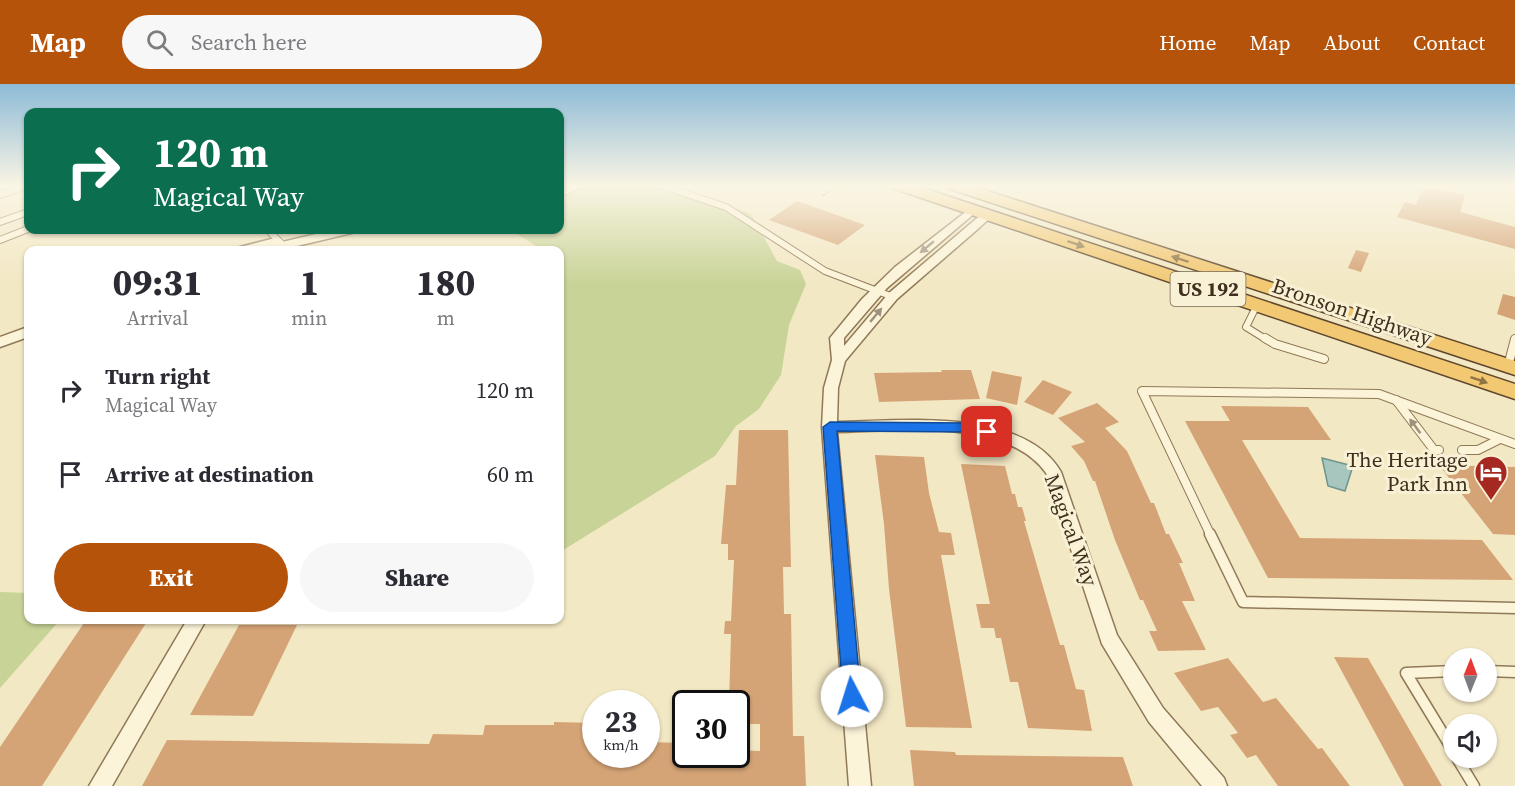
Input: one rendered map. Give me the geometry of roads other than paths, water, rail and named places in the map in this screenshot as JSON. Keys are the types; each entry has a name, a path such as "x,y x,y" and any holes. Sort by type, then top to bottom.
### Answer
{"highway":[{"name":"Bronson Highway","path":"1000,219 1515,392"},
{"name":"Bronson Highway","path":"1057,219 1512,367"},
{"path":"1209,289 1285,303 1463,361 1512,367"}],"street":[{"path":"860,786 830,427 831,388 839,360 837,338 861,306 922,251 970,219"},
{"path":"839,360 875,314 973,219"},
{"path":"274,246 310,234"},
{"path":"266,246 327,234"},
{"path":"0,331 24,323"},
{"path":"0,342 24,334"},
{"name":"Magical Way","path":"830,427 970,428 1003,436 1036,452 1053,472 1109,638 1156,715 1216,786"},
{"path":"100,786 195,624"}],"lane":[{"path":"744,219 825,271 892,297"},
{"path":"0,240 24,231"},
{"path":"272,234 281,243"},
{"path":"1257,306 1246,327 1275,344 1324,359"},
{"path":"1512,367 1515,339"},
{"path":"1515,444 1379,394 1143,391 1243,602 1515,609"},
{"path":"1395,399 1434,450 1439,450"},
{"path":"1462,450 1478,450 1500,439"},
{"path":"1443,671 1406,673 1443,734"},
{"path":"1497,671 1515,672"},
{"path":"1463,768 1474,786"}],"water":[{"path":"1322,458 1353,466 1345,491 1328,486"}],"place":[{"name":"The Heritage Park Inn","path":"1491,501"}]}
